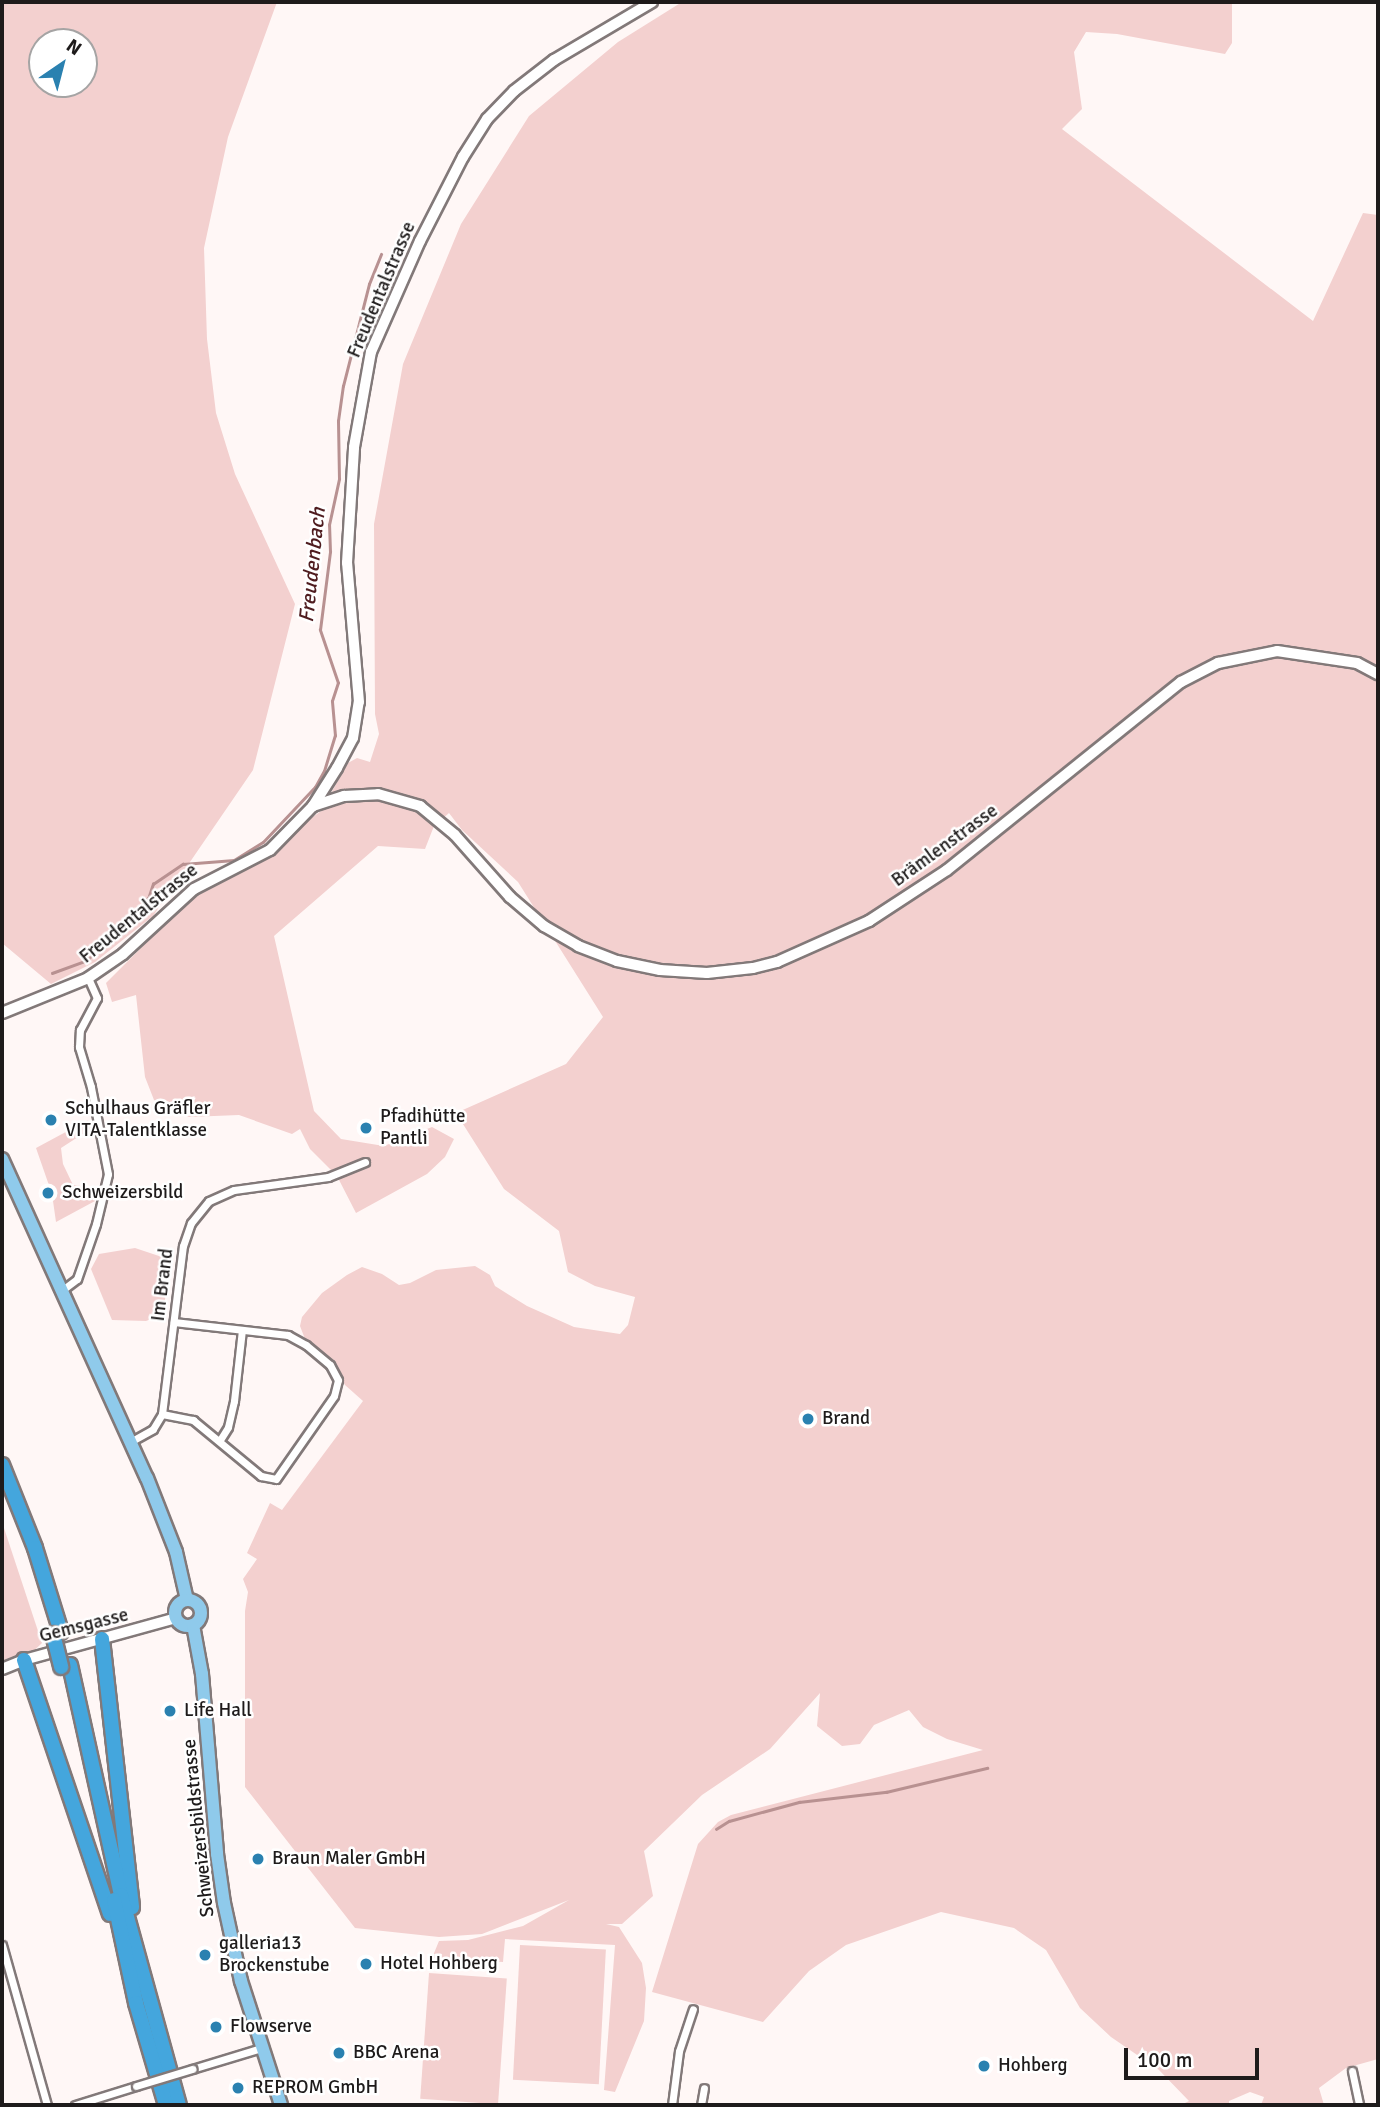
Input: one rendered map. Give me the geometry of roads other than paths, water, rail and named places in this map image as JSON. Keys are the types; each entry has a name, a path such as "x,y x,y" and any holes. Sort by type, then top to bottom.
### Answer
{"highway":[{"path":"2,1465 35,1548 57,1633 166,2105"},
{"path":"102,1639 132,1960"},
{"path":"24,1660 132,1960 179,2105"}],"main road":[{"path":"2,1159 176,1552 187,1600"},
{"path":"187,1600 196,1603 201,1611 198,1621 193,1625 181,1624 176,1618 177,1606 187,1600"},
{"name":"Schweizersbildstrasse","path":"193,1625 204,1688 217,1854 224,1903 261,2048 281,2105"}],"street":[{"name":"Freudentalstrasse","path":"2,1013 89,978 123,954 194,889 270,850 313,806 353,738 359,702 347,563 354,447 371,352 426,229 463,157 487,119 514,91 554,60 652,2"},
{"name":"Brämlenstrasse","path":"313,806 344,796 379,794 420,806 455,835 510,897 544,926 578,946 617,961 660,970 707,974 777,962 869,921 947,870 1181,682 1218,663 1277,651 1357,663 1378,674"},
{"path":"61,1292 77,1279 96,1224 108,1174 91,1087 79,1047 80,1030 97,998 89,978"},
{"name":"Im Brand","path":"162,1414 183,1245 191,1223 209,1201 234,1189 328,1177 365,1162"},
{"path":"130,1443 153,1429 162,1414 193,1420 261,1476 276,1479 334,1396 338,1380 330,1365 306,1345 288,1335 174,1322"},
{"path":"220,1440 228,1427 234,1401 242,1330"},
{"name":"Gemsgasse","path":"2,1669 24,1660 176,1618"},
{"path":"2,1945 47,2105"},
{"path":"673,2105 679,2051 694,2010"},
{"path":"75,2105 261,2048"},
{"path":"1352,2071 1359,2105"},
{"path":"701,2105 704,2088"}],"waterway":[{"name":"Freudenbach","path":"52,973 87,960 109,938 126,928 149,896 153,884 183,864 234,860 263,842 315,787 324,771 335,736 332,701 338,683 320,630 330,552 329,525 339,479 338,421 343,386 369,284 381,254"},
{"path":"716,1829 729,1821 799,1802 886,1792 987,1768"}],"place":[{"name":"Schulhaus Gräfler VITA-Talentklasse","path":"51,1120"},
{"name":"Pfadihütte Pantli","path":"366,1128"},
{"name":"Schweizersbild","path":"48,1193"},
{"name":"Brand","path":"808,1419"},
{"name":"Life Hall","path":"170,1711"},
{"name":"Braun Maler GmbH","path":"258,1859"},
{"name":"galleria13 Brockenstube","path":"205,1955"},
{"name":"Hotel Hohberg","path":"366,1964"},
{"name":"Flowserve","path":"216,2027"},
{"name":"BBC Arena","path":"339,2053"},
{"name":"Hohberg","path":"984,2066"},
{"name":"REPROM GmbH","path":"238,2088"}]}
